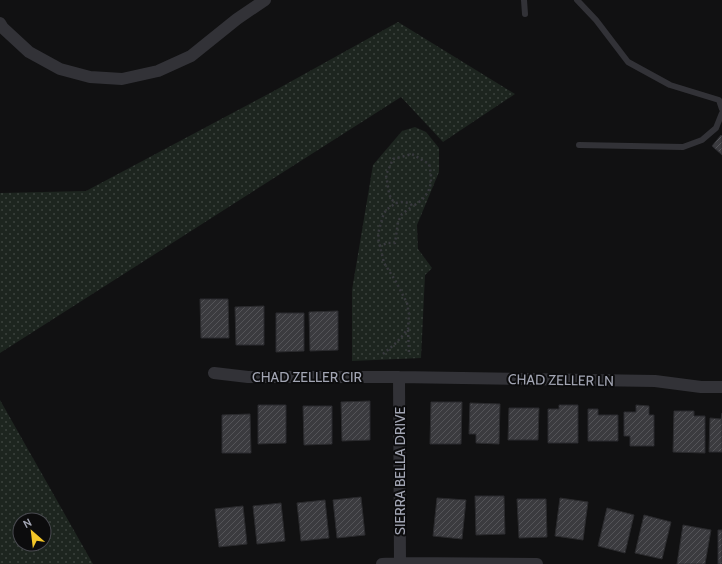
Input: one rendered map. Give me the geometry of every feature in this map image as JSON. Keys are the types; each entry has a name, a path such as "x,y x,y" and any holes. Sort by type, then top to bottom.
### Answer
{"street":[{"path":"0,24 29,52 60,69 90,77 122,79 158,71 191,56 237,19 265,0"},
{"name":"CHAD ZELLER CIR","path":"214,373 248,377 399,377"},
{"name":"CHAD ZELLER LN","path":"399,377 656,381 701,387 722,387"},
{"name":"SIERRA BELLA DRIVE","path":"399,377 400,563"},
{"path":"382,564 536,564"}],"lane":[{"path":"524,0 525,14"},
{"path":"577,0 596,20 628,62 670,85 719,100 722,109"},
{"path":"579,145 683,147 702,140 716,128 722,113"}],"path":[{"path":"379,246 388,243 395,243 398,222 402,214 426,196 430,188 432,172 429,164 412,154 392,159 386,175 388,193 391,199 396,203"},
{"path":"409,354 409,314 407,303 384,263 378,238 383,216 386,210 396,203 401,202 409,203 413,206"},
{"path":"383,354 397,342 408,329"}],"shaded area":[{"path":"398,22 515,94 443,142 401,97 0,353 0,193 86,191 272,92"},
{"path":"415,127 426,132 439,148 439,172 417,225 418,249 432,268 425,275 421,358 352,361 352,290 373,165 402,131"},
{"path":"0,400 93,564 0,564"}],"building":[{"path":"721,135 722,136 722,155 712,146"},
{"path":"200,299 228,299 229,338 201,338"},
{"path":"264,306 264,345 236,345 235,307"},
{"path":"338,311 338,350 310,351 309,312"},
{"path":"276,313 304,313 304,351 276,352"},
{"path":"370,401 370,440 342,441 341,402"},
{"path":"431,402 462,402 461,444 430,444"},
{"path":"470,403 500,404 499,444 476,443 476,434 469,434"},
{"path":"258,405 286,405 286,443 258,444"},
{"path":"559,405 578,405 578,443 548,443 548,409 559,409"},
{"path":"636,405 649,406 649,415 654,415 654,446 630,446 630,436 624,436 624,412 636,412"},
{"path":"303,406 332,406 332,444 304,445"},
{"path":"509,408 539,408 538,440 508,440"},
{"path":"588,409 598,409 598,415 618,415 618,441 588,441"},
{"path":"674,411 694,411 694,416 705,416 705,453 673,452"},
{"path":"722,413 722,452 709,452 710,418 721,419"},
{"path":"250,414 251,453 222,453 222,415"},
{"path":"475,496 504,496 505,534 476,535"},
{"path":"361,497 365,535 337,538 333,500"},
{"path":"437,498 466,500 462,539 433,536"},
{"path":"560,498 588,502 583,540 555,536"},
{"path":"517,499 546,499 547,537 519,538"},
{"path":"325,500 329,538 301,541 297,503"},
{"path":"281,503 285,541 257,544 253,506"},
{"path":"243,506 247,544 219,547 215,509"},
{"path":"607,508 634,515 625,553 598,546"},
{"path":"644,515 671,522 662,559 635,553"},
{"path":"683,525 711,530 705,564 677,564"},
{"path":"718,530 722,530 722,564 718,564"}]}
